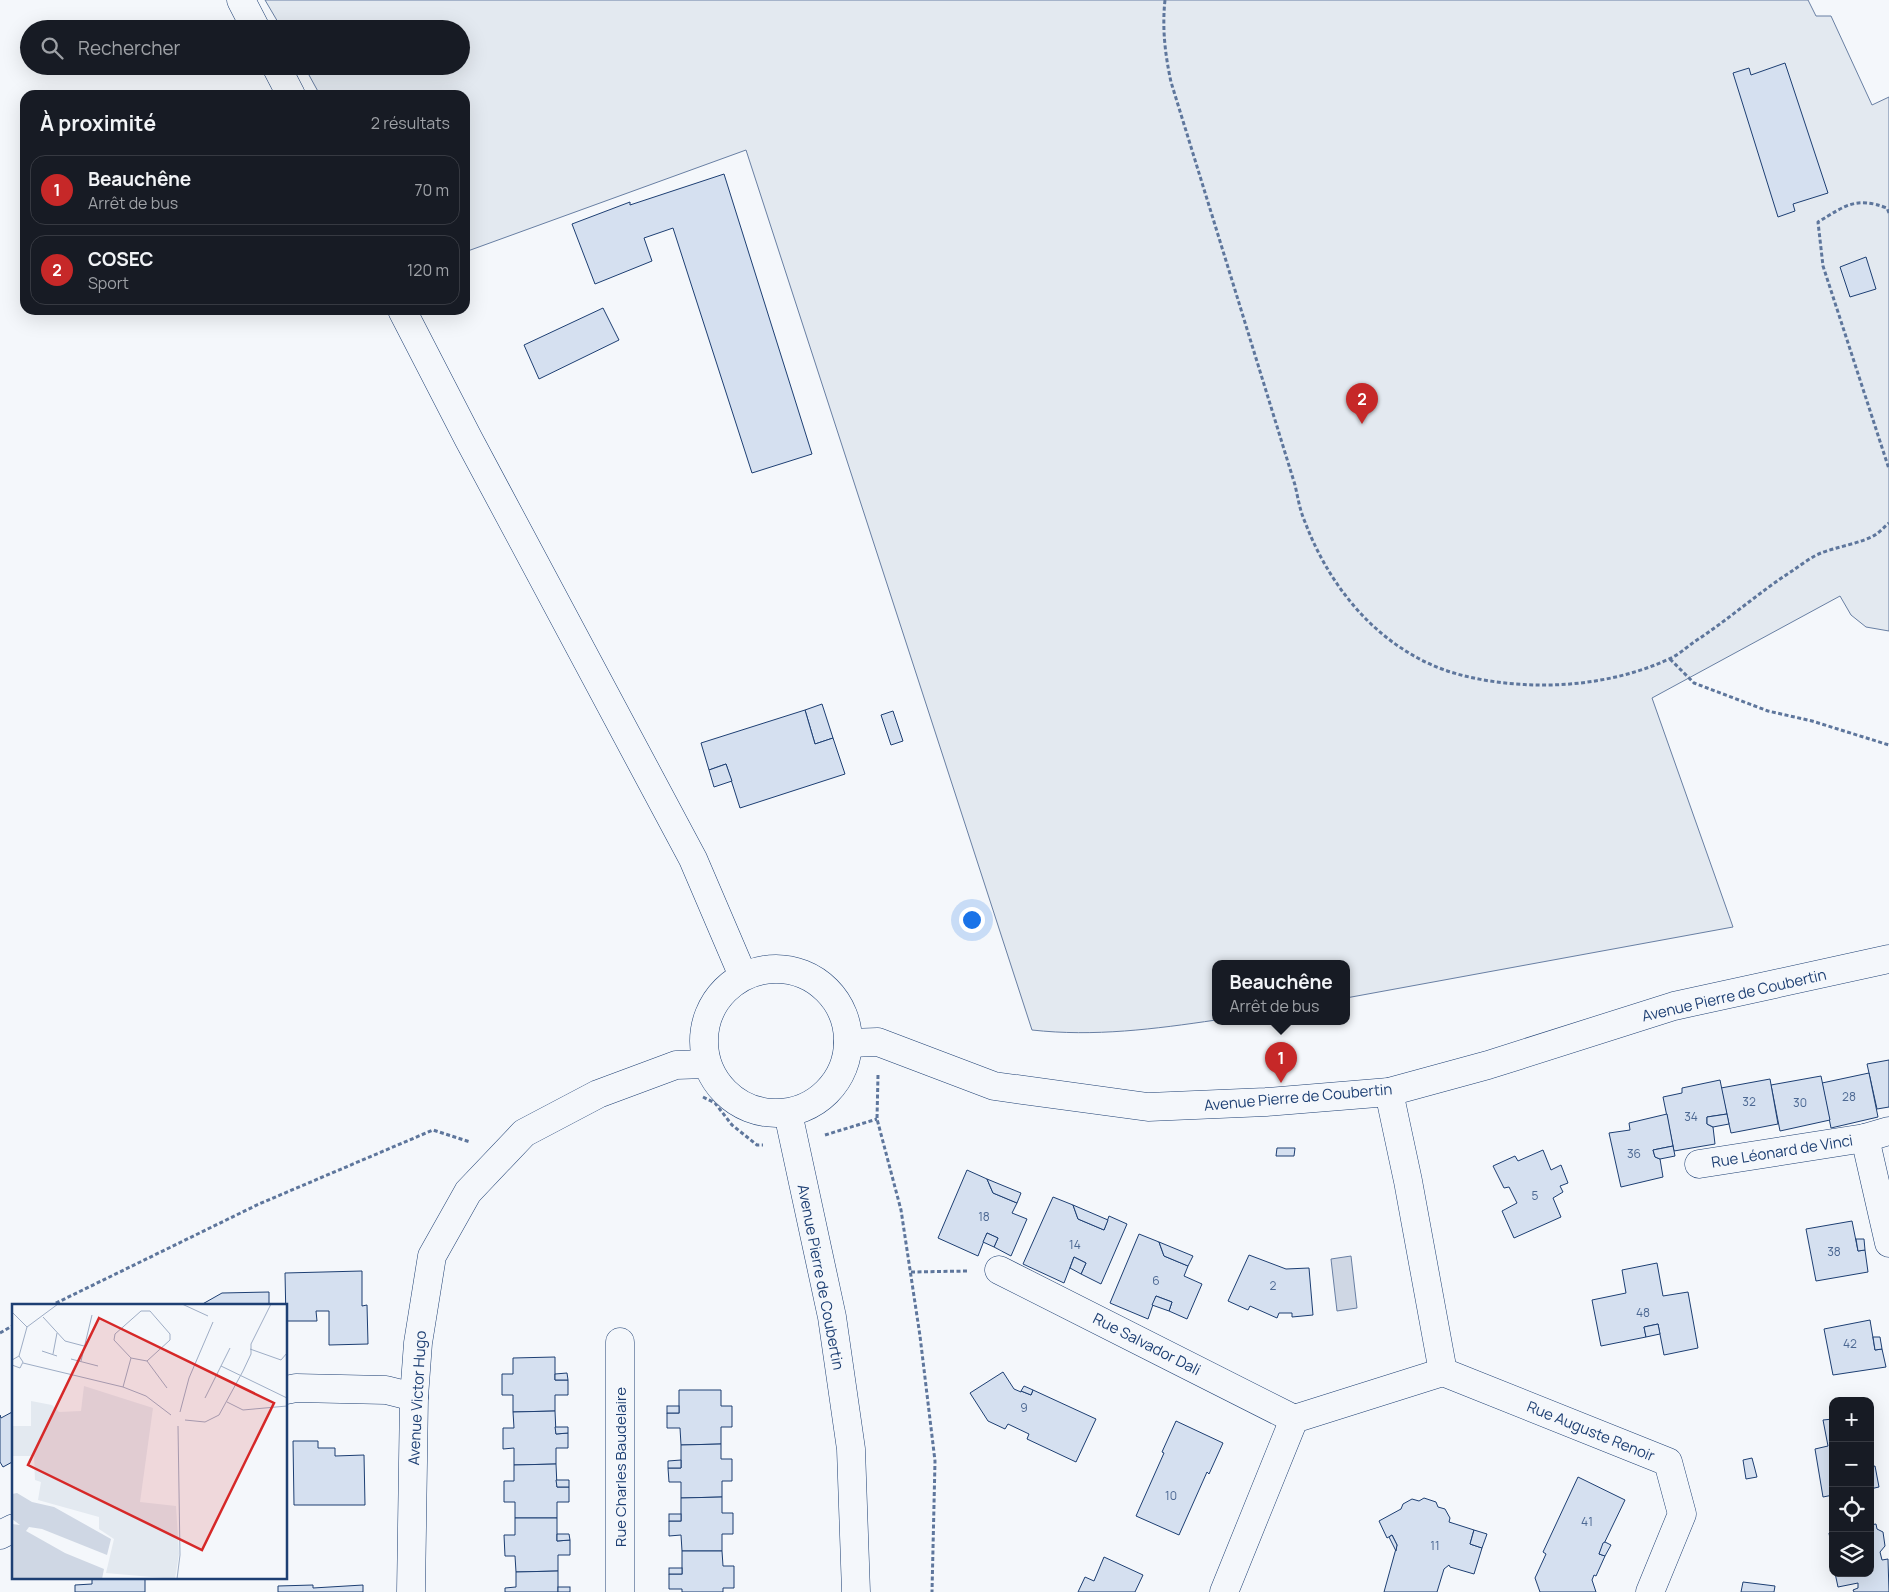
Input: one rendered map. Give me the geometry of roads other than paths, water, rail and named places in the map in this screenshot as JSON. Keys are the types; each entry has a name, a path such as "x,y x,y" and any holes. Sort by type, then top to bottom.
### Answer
{"street":[{"path":"241,0 251,20"},
{"path":"281,75 288,90"},
{"path":"405,315 693,858 743,976"},
{"name":"Avenue Pierre de Coubertin","path":"848,1043 878,1042 994,1086 1148,1107 1266,1102 1389,1092 1488,1065 1674,1006 1889,959"},
{"path":"767,969 792,970 815,980 833,997 844,1018 848,1043 844,1068 830,1088 811,1104 788,1113 762,1113 738,1104 719,1087 706,1064 703,1039 708,1013 722,992 743,976 767,969"},
{"name":"Avenue Victor Hugo","path":"411,1592 414,1398 418,1343 432,1256 468,1192 524,1133 598,1094 624,1084 676,1065 706,1064"},
{"path":"1224,1592 1294,1419 1442,1372 1408,1181 1389,1092"},
{"name":"Avenue Pierre de Coubertin","path":"788,1113 832,1317 851,1449 856,1592"},
{"name":"Rue Léonard de Vinci","path":"1699,1164 1877,1135 1889,1243"},
{"name":"Rue Salvador Dali","path":"999,1270 1294,1419"},
{"name":"Rue Charles Baudelaire","path":"620,1342 620,1592"},
{"name":"Rue Auguste Renoir","path":"1442,1372 1668,1462 1682,1514 1650,1592"},
{"path":"288,1390 296,1388 386,1390 414,1398"},
{"path":"0,1535 12,1529"}],"place":[{"name":"COSEC","path":"1362,424"},
{"name":"Beauchêne","path":"1281,1083"}]}
